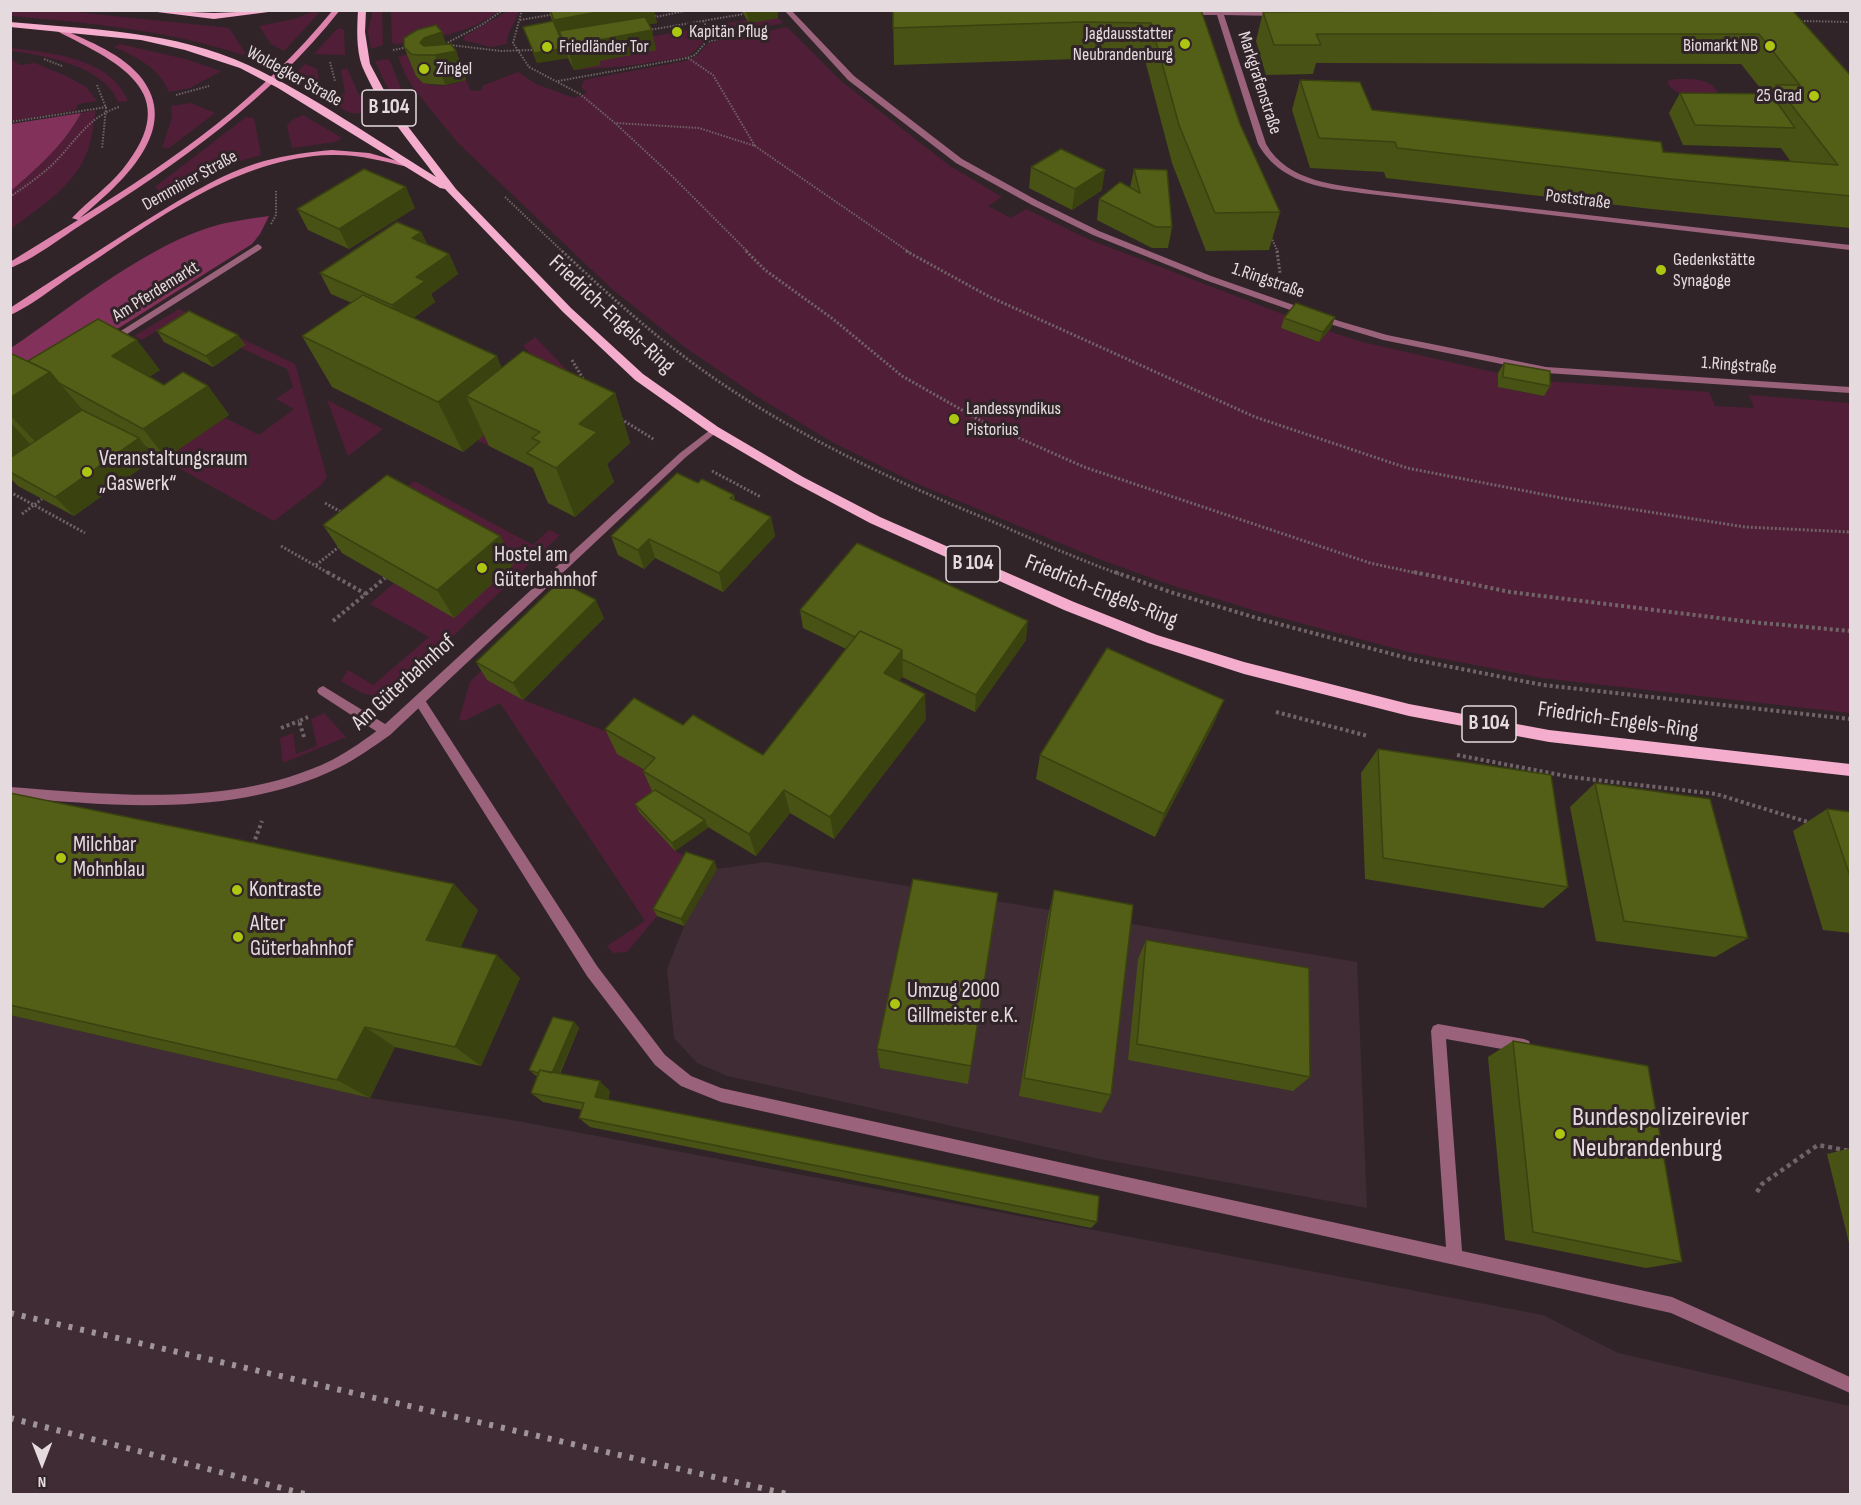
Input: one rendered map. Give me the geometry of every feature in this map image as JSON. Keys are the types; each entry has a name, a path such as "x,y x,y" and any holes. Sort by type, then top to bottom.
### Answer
{"main road":[{"name":"Woldegker Straße","path":"145,10 205,16 253,14 280,10"},
{"path":"271,81 300,53 338,10"},
{"name":"Friedrich-Engels-Ring","path":"362,10 362,49 366,64 380,94 452,191 567,310 631,369 714,430 799,480 875,520 1069,606 1154,639 1244,668 1409,710 1549,736 1851,770"},
{"name":"Woldegker Straße","path":"10,24 141,37 180,46 243,66 384,147 408,165"},
{"path":"45,244 123,174 139,155 152,122 147,94 135,75 101,52 53,27"},
{"name":"Demminer Straße","path":"10,266 186,151 271,81"},
{"name":"Demminer Straße","path":"10,312 195,194 249,168 296,156 339,153 383,157 408,165"},
{"name":"Friedrich-Engels-Ring","path":"408,165 452,191"}],"street":[{"name":"1.Ringstraße","path":"787,10 796,23 851,78 959,160 1035,203 1096,233 1208,278 1386,338 1546,370 1851,390"},
{"path":"1178,12 1288,14"},
{"name":"Markgrafenstraße","path":"1220,12 1262,144 1271,159 1285,170 1303,178"},
{"name":"Poststraße","path":"1303,178 1323,184 1378,193 1851,248"},
{"name":"Am Pferdemarkt","path":"98,348 258,247"},
{"name":"Am Güterbahnhof","path":"10,792 144,800 216,796 278,785 328,768 360,750 386,731 683,455 714,430"},
{"path":"323,691 386,731"},
{"path":"419,700 592,971 660,1060 687,1081 721,1095 1672,1305 1851,1385"},
{"path":"1455,1257 1438,1031 1544,1050"}],"path":[{"path":"445,44 504,10"},
{"path":"522,10 513,43 529,67 580,94 615,123 671,175 765,270 833,319 902,376 983,422 1084,467 1370,563 1510,592 1751,622 1851,631"},
{"path":"652,10 656,17 689,10"},
{"path":"520,20 556,14"},
{"path":"639,32 743,14"},
{"path":"703,21 715,39"},
{"path":"1801,21 1851,22"},
{"path":"557,81 687,58 695,55 706,42 715,39 796,23"},
{"path":"437,44 475,50 517,52 532,50"},
{"path":"392,58 390,50 419,46"},
{"path":"687,58 713,75 755,146"},
{"path":"43,59 68,69"},
{"path":"10,197 53,165 88,123 107,109 106,99 96,84"},
{"path":"10,122 107,106"},
{"path":"615,123 699,128 755,146 901,248 990,297 1255,417 1407,468 1510,488 1745,526 1851,532"},
{"path":"275,181 276,215"},
{"path":"500,193 614,300 679,353 752,402 826,447 909,487 1093,564 1170,592 1260,619 1411,659 1543,685 1851,719"},
{"path":"1270,232 1278,253 1283,304"},
{"path":"10,492 85,533"},
{"path":"22,514 42,499"},
{"path":"325,503 345,514"},
{"path":"316,565 341,545"},
{"path":"281,546 366,594"},
{"path":"333,621 385,578"},
{"path":"281,728 299,721"},
{"path":"250,852 255,838"},
{"path":"245,846 252,846"},
{"path":"1757,1191 1762,1184 1818,1145 1851,1151"}],"shaded area":[{"path":"10,11 75,12 229,28 246,54 186,39 128,29 11,16"},
{"path":"373,11 382,11 383,45 371,49 368,31"},
{"path":"391,11 499,11 488,19 463,30 397,44 392,43"},
{"path":"508,11 519,11 508,35 507,44 491,47 463,40 465,36"},
{"path":"312,12 319,13 284,51 271,44 259,26 294,19"},
{"path":"778,18 783,23 719,36 716,36 709,26 747,20"},
{"path":"705,27 710,39 686,57 627,66 574,70 599,65 598,61 649,37"},
{"path":"787,27 841,81 950,166 1002,197 988,206 1011,218 1026,209 1088,239 1290,317 1281,328 1319,342 1328,331 1362,342 1498,373 1498,387 1543,396 1544,381 1709,392 1715,406 1754,408 1749,395 1850,403 1850,713 1542,678 1408,652 1263,613 1171,585 1096,558 913,482 832,442 758,397 686,348 612,289 458,143 415,90 398,57 427,49 416,76 426,84 447,85 466,80 470,90 479,91 483,88 482,86 518,72 536,84 574,98 587,93 581,87 584,80 685,61 697,56 708,43"},
{"path":"341,28 344,30 345,55 314,54 336,30"},
{"path":"120,44 185,59 221,71 190,88 169,92 153,70 139,59 114,47"},
{"path":"11,48 60,55 93,66 108,75 119,86 128,101 118,102 111,90 100,79 72,64 11,51"},
{"path":"11,59 20,65 35,63 66,76 86,87 97,101 78,104 76,110 11,121"},
{"path":"389,59 403,93 389,91 375,61"},
{"path":"305,64 317,69 321,90 316,94 291,78"},
{"path":"347,68 357,91 369,108 364,112 345,111 331,102 345,93 341,70"},
{"path":"1692,79 1709,83 1717,91 1716,95 1690,96 1678,93 1668,84 1668,81"},
{"path":"191,103 215,113 169,148 162,148 172,118 171,106"},
{"path":"96,110 89,146 79,168 52,197 11,229 11,191 41,164 67,135 81,113"},
{"path":"81,113 67,135 41,164 11,191 11,124"},
{"path":"303,115 342,138 335,142 292,148 287,126 292,120"},
{"path":"246,117 254,118 261,155 223,166 177,190 164,192 155,187"},
{"path":"269,216 252,244 11,396 11,348 79,300 153,252 178,240 219,225"},
{"path":"179,309 295,364 327,477 321,485 274,521 42,392 91,414 166,458 225,418 259,435 294,409 276,399 293,387 287,369 241,348 244,345 179,333 164,326 142,340 134,336"},
{"path":"535,337 569,372 543,402 489,446 477,440 553,378 523,346"},
{"path":"327,400 383,429 348,456"},
{"path":"414,481 533,545 549,530 560,535 393,693 372,696 341,681 348,670 373,685 429,637 370,604 394,583 454,617 366,521"},
{"path":"515,637 523,700 629,740 666,782 675,851 690,859 657,916 627,952 613,953 607,946 645,921 500,703 464,721 459,719 470,682"},
{"path":"324,713 346,737 283,763 280,738 293,733 296,754 317,746 311,719"},
{"name":"Umzug 2000 Gillmeister e.K.","path":"765,862 1357,962 1367,1208 1100,1159 727,1076 697,1063 674,1038 667,969 684,926 717,869"},
{"path":"11,1015 370,1098 512,1120 1543,1315 1618,1353 1850,1406 1850,1494 11,1494"}],"building":[{"path":"550,10 609,10 554,20"},
{"path":"893,10 1201,10 1240,124 1280,212 1215,213 1179,125 1151,23 1081,22 893,28"},
{"path":"1792,10 1851,76 1851,196 1670,179 1397,148 1395,142 1319,138 1300,80 1360,82 1372,110 1661,142 1663,152 1838,165 1776,85 1800,85 1759,34 1316,34 1321,45 1274,45 1263,12"},
{"path":"645,17 652,30 593,41 595,45 568,50 559,31"},
{"name":"Friedländer Tor","path":"553,21 565,48 534,53 523,27"},
{"path":"436,25 442,32 424,38 420,43 424,46 451,44 456,51 418,55 411,54 404,47 404,38 417,30"},
{"path":"1680,93 1771,94 1795,128 1695,125"},
{"path":"1061,149 1105,170 1075,189 1031,167"},
{"path":"364,169 406,187 339,229 297,209"},
{"path":"1134,169 1167,170 1172,227 1156,227 1099,199 1120,182 1140,193"},
{"path":"397,222 421,232 412,238 449,254 416,277 425,281 392,305 320,273"},
{"path":"363,295 497,356 438,402 302,336"},
{"path":"1296,303 1335,317 1323,332 1284,318"},
{"path":"189,311 238,335 206,356 157,331"},
{"path":"98,319 137,340 112,356 164,385 183,372 208,386 143,429 59,383 50,372 28,361"},
{"path":"523,351 615,393 579,424 597,432 556,468 527,453 540,442 532,438 540,432 466,396"},
{"path":"10,353 50,372 10,398"},
{"path":"1504,363 1550,371 1550,386 1503,377"},
{"path":"82,410 139,438 55,497 10,472 10,458"},
{"path":"677,473 698,483 702,479 734,495 730,498 771,517 719,573 649,539 638,550 611,536"},
{"path":"387,475 500,536 437,590 323,525"},
{"path":"857,543 1028,621 976,695 902,659 902,650 860,631 855,637 800,610"},
{"path":"560,581 596,600 513,683 476,662"},
{"path":"860,631 902,650 884,673 925,694 830,817 784,790 749,834 643,771 655,758 605,729 634,698 683,725 693,715 763,755"},
{"path":"1107,648 1224,700 1164,814 1040,755"},
{"path":"1378,749 1551,775 1568,887 1383,858"},
{"path":"1595,783 1710,799 1748,938 1624,921"},
{"path":"655,790 705,820 672,843 635,804"},
{"name":"Alter Güterbahnhof","path":"10,793 454,884 426,940 497,955 455,1047 365,1027 337,1080 10,1005"},
{"path":"1827,809 1851,812 1851,879"},
{"path":"686,852 714,861 681,919 653,909"},
{"path":"913,879 998,893 971,1066 877,1049"},
{"path":"1054,890 1133,905 1111,1095 1024,1078"},
{"path":"1146,940 1309,968 1310,1077 1137,1044"},
{"path":"553,1017 574,1022 552,1073 540,1070 538,1073 529,1070"},
{"name":"Bundespolizeirevier Neubrandenburg","path":"1513,1041 1648,1066 1682,1262 1533,1232"},
{"path":"540,1070 600,1081 595,1097 1099,1196 1097,1222 579,1118 584,1103 531,1093"}],"railway":[{"path":"10,1313 787,1494"},
{"path":"10,1418 305,1494"}],"place":[{"name":"Kapitän Pflug","path":"677,32"},
{"name":"Jagdausstatter Neubrandenburg","path":"1185,44"},
{"name":"Biomarkt NB","path":"1770,46"},
{"name":"Friedländer Tor","path":"547,47"},
{"name":"Zingel","path":"424,69"},
{"name":"25 Grad","path":"1814,96"},
{"name":"Gedenkstätte Synagoge","path":"1661,270"},
{"name":"Landessyndikus Pistorius","path":"954,419"},
{"name":"Veranstaltungsraum „Gaswerk“","path":"87,472"},
{"name":"Hostel am Güterbahnhof","path":"482,568"},
{"name":"Milchbar Mohnblau","path":"61,858"},
{"name":"Kontraste","path":"237,890"},
{"name":"Alter Güterbahnhof","path":"238,937"},
{"name":"Umzug 2000 Gillmeister e.K.","path":"895,1004"},
{"name":"Bundespolizeirevier Neubrandenburg","path":"1560,1134"}]}
